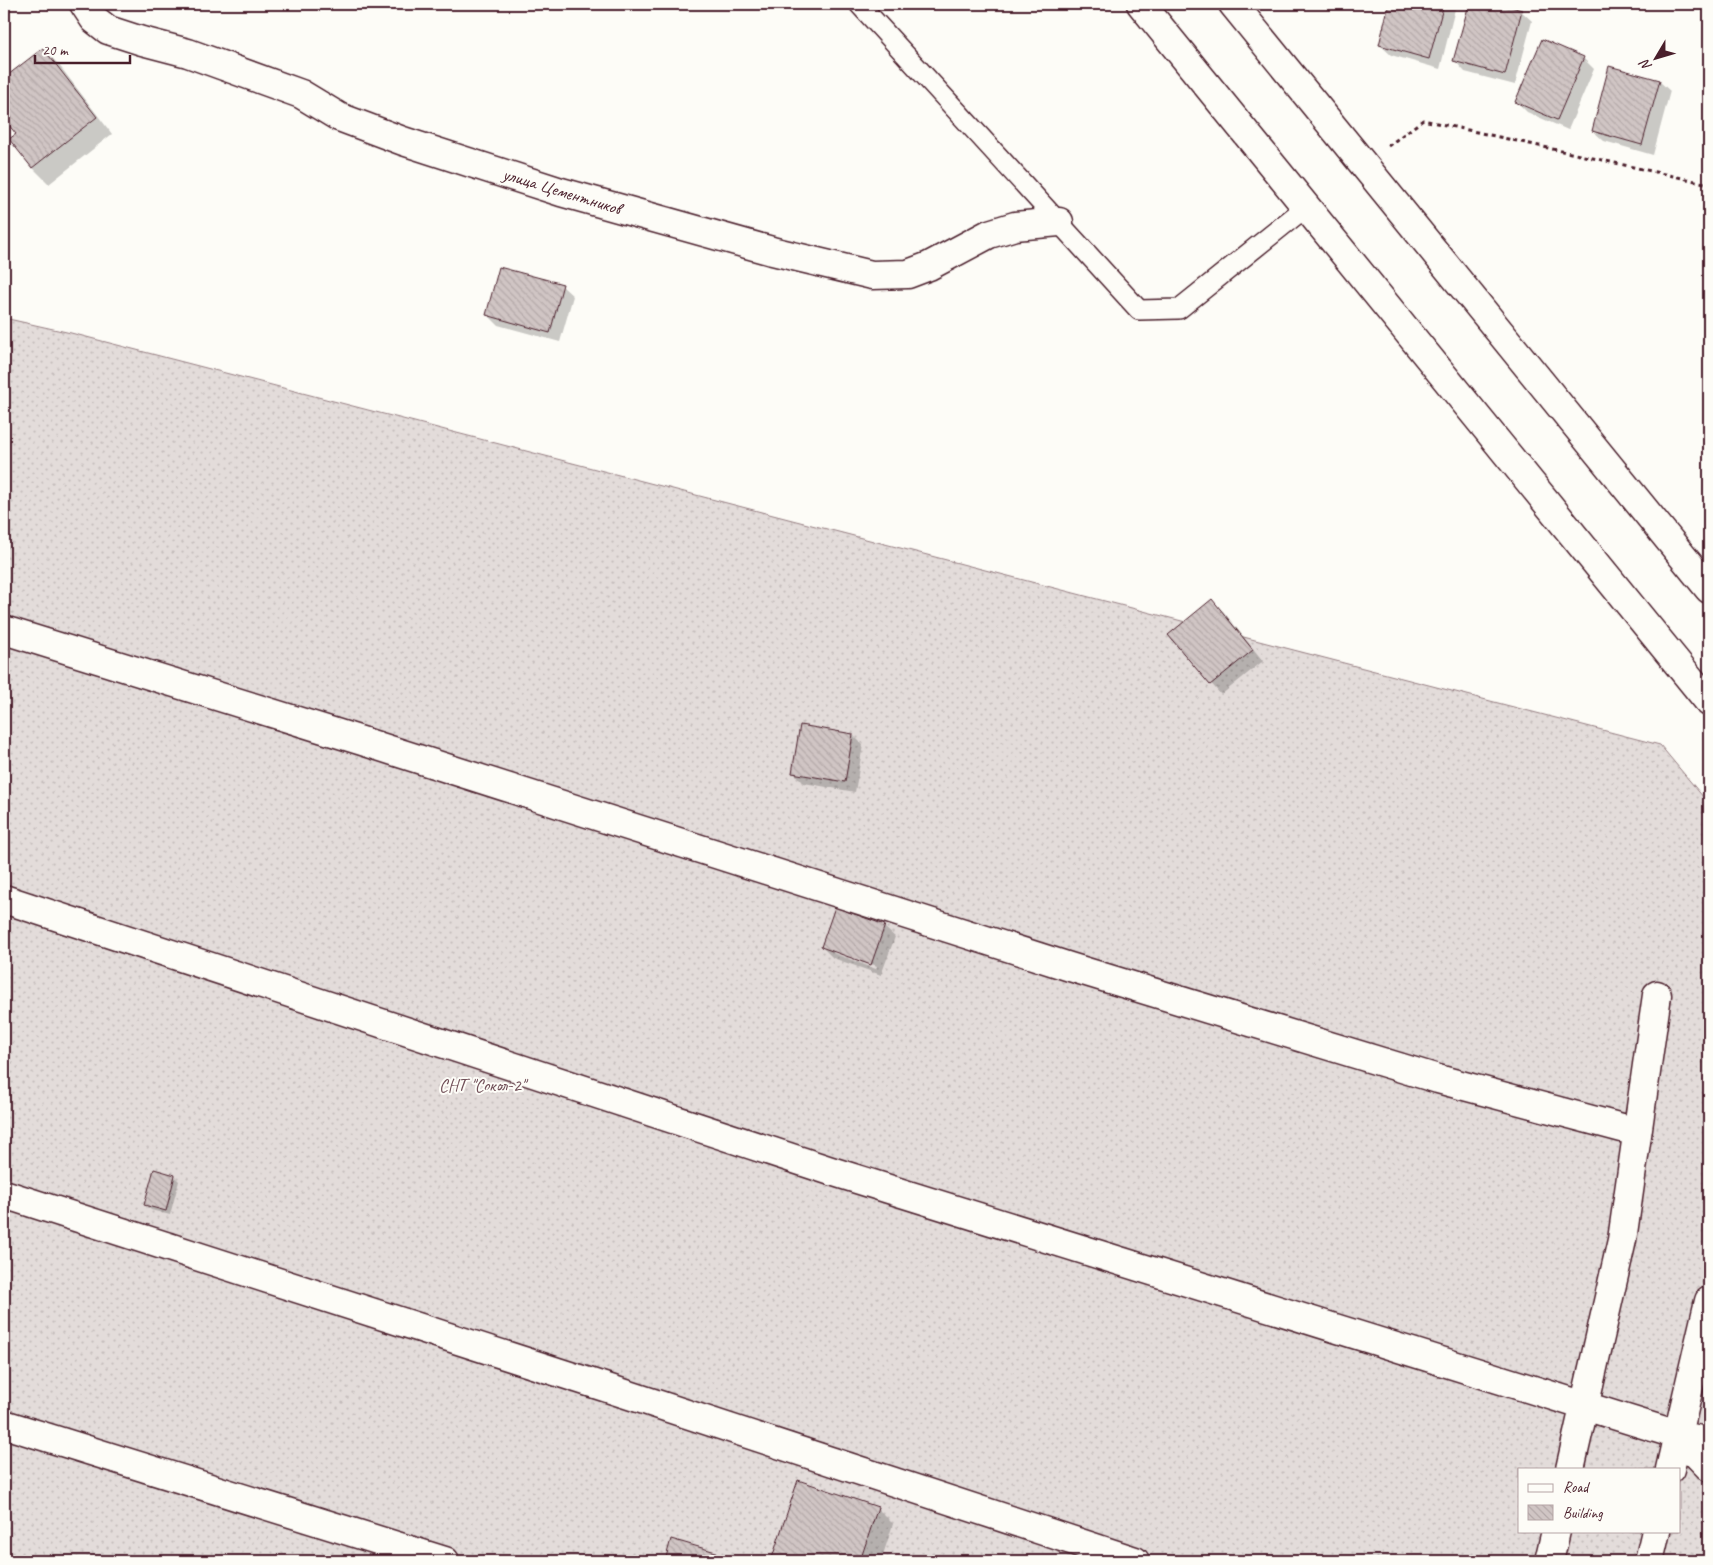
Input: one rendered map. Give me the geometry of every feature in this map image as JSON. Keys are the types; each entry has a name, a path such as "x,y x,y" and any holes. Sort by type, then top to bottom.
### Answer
{"main road":[{"name":"улица Цементников","path":"84,4 94,18 108,30 188,53 301,94 339,117 403,141 570,194 772,251 872,275 908,274 929,266 989,234 1015,226 1059,222"},
{"path":"1141,4 1709,702"},
{"path":"1233,4 1709,589"},
{"path":"4,630 372,744 1070,967 1438,1079 1637,1132"},
{"path":"4,899 831,1170 1584,1406 1678,1435 1709,1442"},
{"path":"1570,1468 1622,1240 1657,994"},
{"path":"4,1194 629,1395 1135,1561"},
{"path":"1670,1468 1709,1301"},
{"path":"4,1424 445,1561"},
{"path":"1678,1435 1709,1467"},
{"path":"1549,1561 1556,1532"},
{"path":"1648,1561 1656,1532"}],"lane":[{"path":"859,4 1139,310 1179,309 1306,207"}],"path":[{"path":"1363,164 1423,120 1709,184"}],"green space":[{"name":"СНТ \"Сокол-2\"","path":"4,318 71,333 1660,745 1709,804 1709,1561 4,1561"}],"building":[{"path":"1389,4 1444,4 1429,59 1379,45"},
{"path":"1469,4 1500,4 1522,10 1505,75 1453,61"},
{"path":"1542,39 1584,57 1557,120 1515,102"},
{"path":"43,48 97,117 32,168 9,139 16,134 4,119 4,78"},
{"path":"1609,66 1660,80 1642,145 1592,131"},
{"path":"499,267 563,284 550,333 486,315"},
{"path":"1212,599 1253,650 1210,685 1168,635"},
{"path":"800,725 853,734 845,782 792,773"},
{"path":"835,907 885,925 871,965 821,947"},
{"path":"154,1169 175,1175 166,1211 144,1205"},
{"path":"798,1480 878,1507 860,1561 771,1561"},
{"path":"671,1539 716,1552 714,1561 665,1561"}]}
